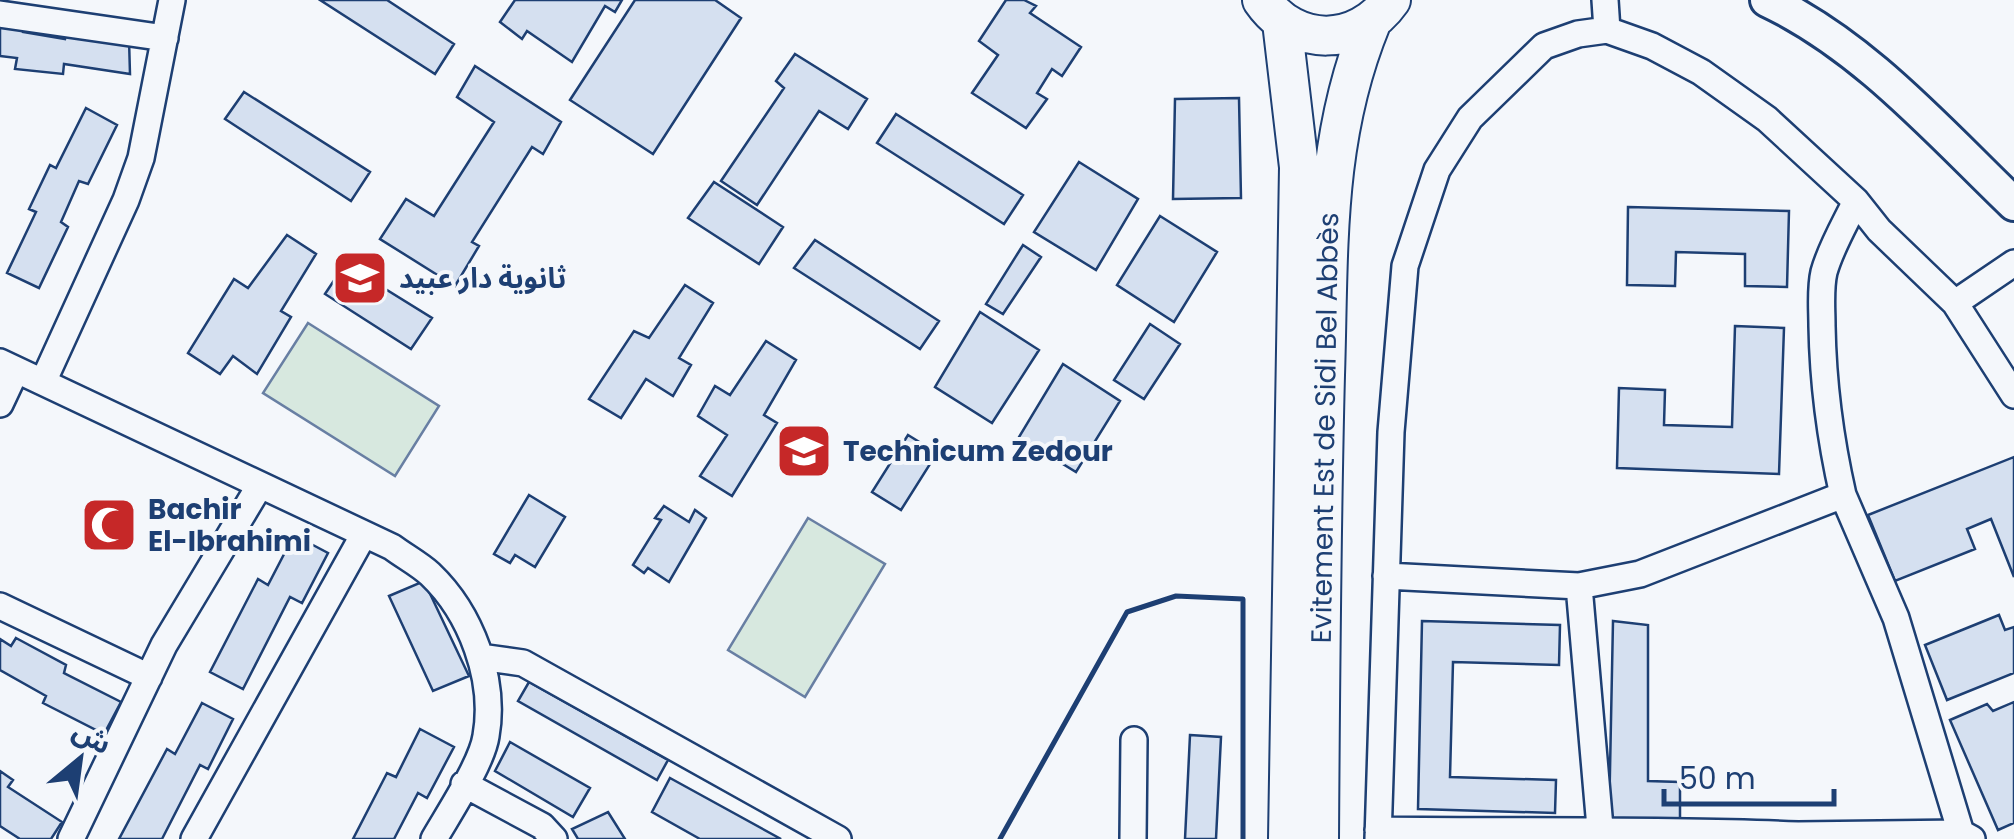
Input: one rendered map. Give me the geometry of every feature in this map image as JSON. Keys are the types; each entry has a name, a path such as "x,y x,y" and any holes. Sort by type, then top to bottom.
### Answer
{"highway":[{"path":"1272,11 1316,36 1335,36 1381,11"},
{"name":"Evitement Est de Sidi Bel Abbès","path":"1272,11 1299,166 1288,839"},
{"name":"Evitement Est de Sidi Bel Abbès","path":"1319,839 1322,467 1331,178 1344,102 1381,11"}],"main road":[{"path":"1767,0 1839,42 1879,75 2014,204"}],"street":[{"path":"43,382 126,200 141,158 172,0"},
{"path":"1605,0 1606,30"},
{"path":"0,14 165,38"},
{"path":"1856,201 1826,264 1822,301 1828,432 1843,495 1896,618 1966,836 1798,837 1688,830 1601,836 1378,835 1391,432 1405,266 1437,170 1470,118 1544,46 1578,34 1606,30 1652,46 1701,72 1767,118 1856,201 1879,230 1955,302 2014,395"},
{"path":"1955,302 2014,263"},
{"path":"0,404 8,366 392,547 429,573 456,604 480,658 488,690 486,738 434,839"},
{"path":"71,839 164,644 260,485"},
{"path":"1386,576 1579,586 1640,574 1843,495"},
{"path":"194,839 364,534"},
{"path":"1579,586 1601,836"},
{"path":"0,606 149,677"},
{"path":"480,658 523,663 838,839"},
{"path":"1133,839 1134,740"},
{"path":"464,784 542,826 554,839"}],"shaded area":[{"path":"308,323 439,406 395,476 263,393"},
{"path":"808,518 885,564 805,697 728,650"}],"building":[{"path":"320,0 387,0 454,44 435,74"},
{"path":"515,0 622,0 615,12 605,6 572,62 527,31 522,39 500,22"},
{"path":"635,0 715,0 741,18 653,154 570,100"},
{"path":"1006,0 1024,0 1036,6 1030,13 1081,47 1062,76 1052,69 1037,93 1047,99 1026,128 972,93 998,55 979,41"},
{"path":"0,21 23,24 23,32 65,39 67,30 129,39 130,74 64,64 63,74 15,69 17,58 0,56"},
{"path":"795,54 867,99 848,129 819,111 757,205 721,181 784,88 776,81"},
{"path":"475,66 561,122 543,154 532,147 472,242 479,246 455,286 380,239 406,199 434,216 494,122 457,97"},
{"path":"244,92 370,172 351,201 225,119"},
{"path":"1239,98 1241,198 1173,199 1175,99"},
{"path":"86,108 117,125 88,184 79,181 61,222 68,227 39,288 7,273 36,212 29,209 50,165 56,168"},
{"path":"896,114 1023,195 1004,224 877,143"},
{"path":"1079,162 1138,199 1096,270 1034,232"},
{"path":"714,182 783,227 759,264 688,218"},
{"path":"1628,207 1789,211 1787,287 1745,286 1745,254 1676,252 1675,286 1627,285"},
{"path":"1160,216 1217,252 1174,322 1117,285"},
{"path":"287,235 316,254 281,311 291,317 257,374 233,356 220,374 188,353 234,279 248,288"},
{"path":"815,240 939,321 920,349 794,268"},
{"path":"1023,245 1041,257 1003,314 986,304"},
{"path":"345,264 432,318 411,349 325,294"},
{"path":"685,285 713,303 679,358 691,365 673,396 646,379 621,418 589,399 634,331 649,338"},
{"path":"980,312 1039,350 992,423 935,387"},
{"path":"1150,324 1180,344 1144,399 1114,380"},
{"path":"1735,326 1784,328 1779,474 1617,468 1619,388 1665,390 1664,425 1732,427"},
{"path":"766,341 796,360 764,415 777,423 732,496 700,476 727,435 698,416 715,386 730,395"},
{"path":"1063,364 1120,401 1076,472 1019,437"},
{"path":"908,435 937,453 901,510 872,492"},
{"path":"2014,457 2014,577 1991,519 1967,529 1975,549 1895,581 1868,515"},
{"path":"529,495 565,517 535,567 515,555 510,563 494,554"},
{"path":"664,506 689,522 695,510 706,518 669,582 648,568 644,573 633,565 661,520 655,518"},
{"path":"294,535 328,553 302,603 290,597 243,689 210,672 258,579 268,585"},
{"path":"424,581 469,676 433,691 389,596"},
{"path":"1999,615 2005,630 2014,627 2014,673 1947,700 1925,645"},
{"path":"1422,621 1560,625 1559,665 1453,662 1450,777 1556,780 1555,813 1418,809"},
{"path":"1613,621 1648,625 1648,781 1680,782 1680,818 1609,820"},
{"path":"16,638 66,665 64,673 121,702 104,734 43,703 46,696 0,670 0,639 11,646"},
{"path":"529,682 668,760 657,780 518,701"},
{"path":"2014,702 2014,823 1998,830 1950,720 1987,704 1993,711"},
{"path":"202,703 233,719 208,769 200,765 162,839 119,839 167,749 175,754"},
{"path":"420,729 454,747 427,798 418,793 394,839 353,839 387,773 396,777"},
{"path":"1190,735 1221,737 1216,839 1185,839"},
{"path":"510,742 590,788 573,817 495,771"},
{"path":"0,771 13,780 8,787 62,822 51,839 20,839 0,826"},
{"path":"670,778 781,839 700,839 652,812"},
{"path":"608,812 625,839 578,839 572,829"}],"wall":[{"path":"1000,839 1127,612 1176,596 1243,599 1243,839"}],"place":[{"name":"ثانوية دار عبيد","path":"360,278"},
{"name":"Technicum Zedour","path":"804,451"},
{"name":"Bachir El-Ibrahimi","path":"109,525"}]}
